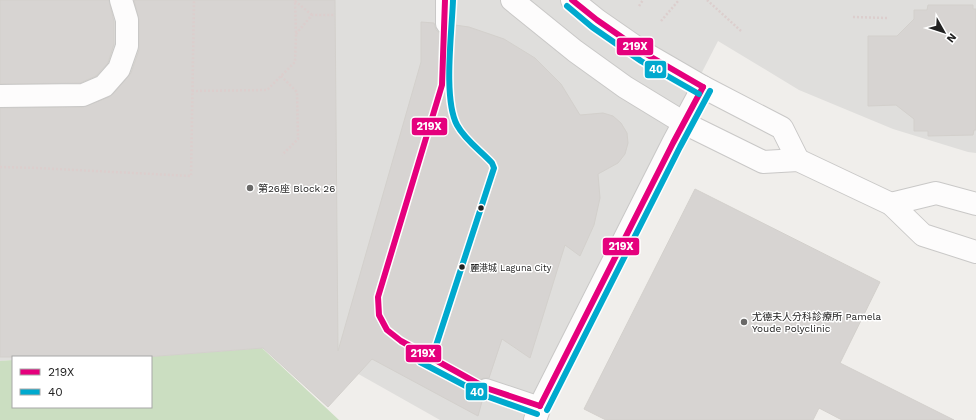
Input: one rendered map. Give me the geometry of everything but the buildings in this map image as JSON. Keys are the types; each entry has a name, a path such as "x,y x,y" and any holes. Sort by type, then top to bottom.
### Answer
{"street":[{"path":"0,96 83,95 104,86 119,69 127,46 127,20 121,0"},
{"path":"512,0 575,51 619,82 684,123 763,162 798,160 891,204 923,236 976,252"},
{"path":"572,0 597,20 646,54 703,87 782,128 798,160"},
{"path":"538,413 703,87"},
{"path":"891,204 936,193 976,204"}],"lane":[{"path":"445,0 445,24"},
{"path":"486,388 538,413"}],"path":[{"path":"0,167 191,176 194,0"},
{"path":"639,6 644,0"},
{"path":"661,21 679,0"},
{"path":"707,0 741,31"},
{"path":"192,91 267,90 295,62 295,1"},
{"path":"295,1 312,16 336,15"},
{"path":"296,34 312,16"},
{"path":"853,17 887,18"},
{"path":"281,76 297,92 298,123 298,139 282,155"}],"shaded area":[{"name":"麗港城 Laguna City","path":"0,0 976,0 976,153 968,152 893,129 799,90 718,41 523,420 440,420 307,345 152,357 12,356 12,360 0,361"}],"green space":[{"path":"262,348 339,420 0,420 0,361 12,360 12,408 152,408 152,357"}],"transit line":[{"name":"219X","path":"445,0 442,85 378,297 379,315 387,330 401,341 486,388 540,406"},
{"name":"40","path":"432,358 494,168 492,163 460,130 453,113 449,82 453,0"},
{"name":"219X","path":"572,0 597,20 646,54 703,87"},
{"name":"40","path":"567,6 592,27 641,61 699,94"},
{"name":"219X","path":"540,406 673,143 703,87"},
{"name":"40","path":"547,410 680,147 710,91"},
{"name":"40","path":"420,362 483,395 537,414"}],"place":[{"name":"第26座 Block 26","path":"250,188"},
{"name":"麗港城 Laguna City","path":"462,267"},
{"name":"尤德夫人分科診療所 Pamela Youde Polyclinic","path":"744,322"}]}
